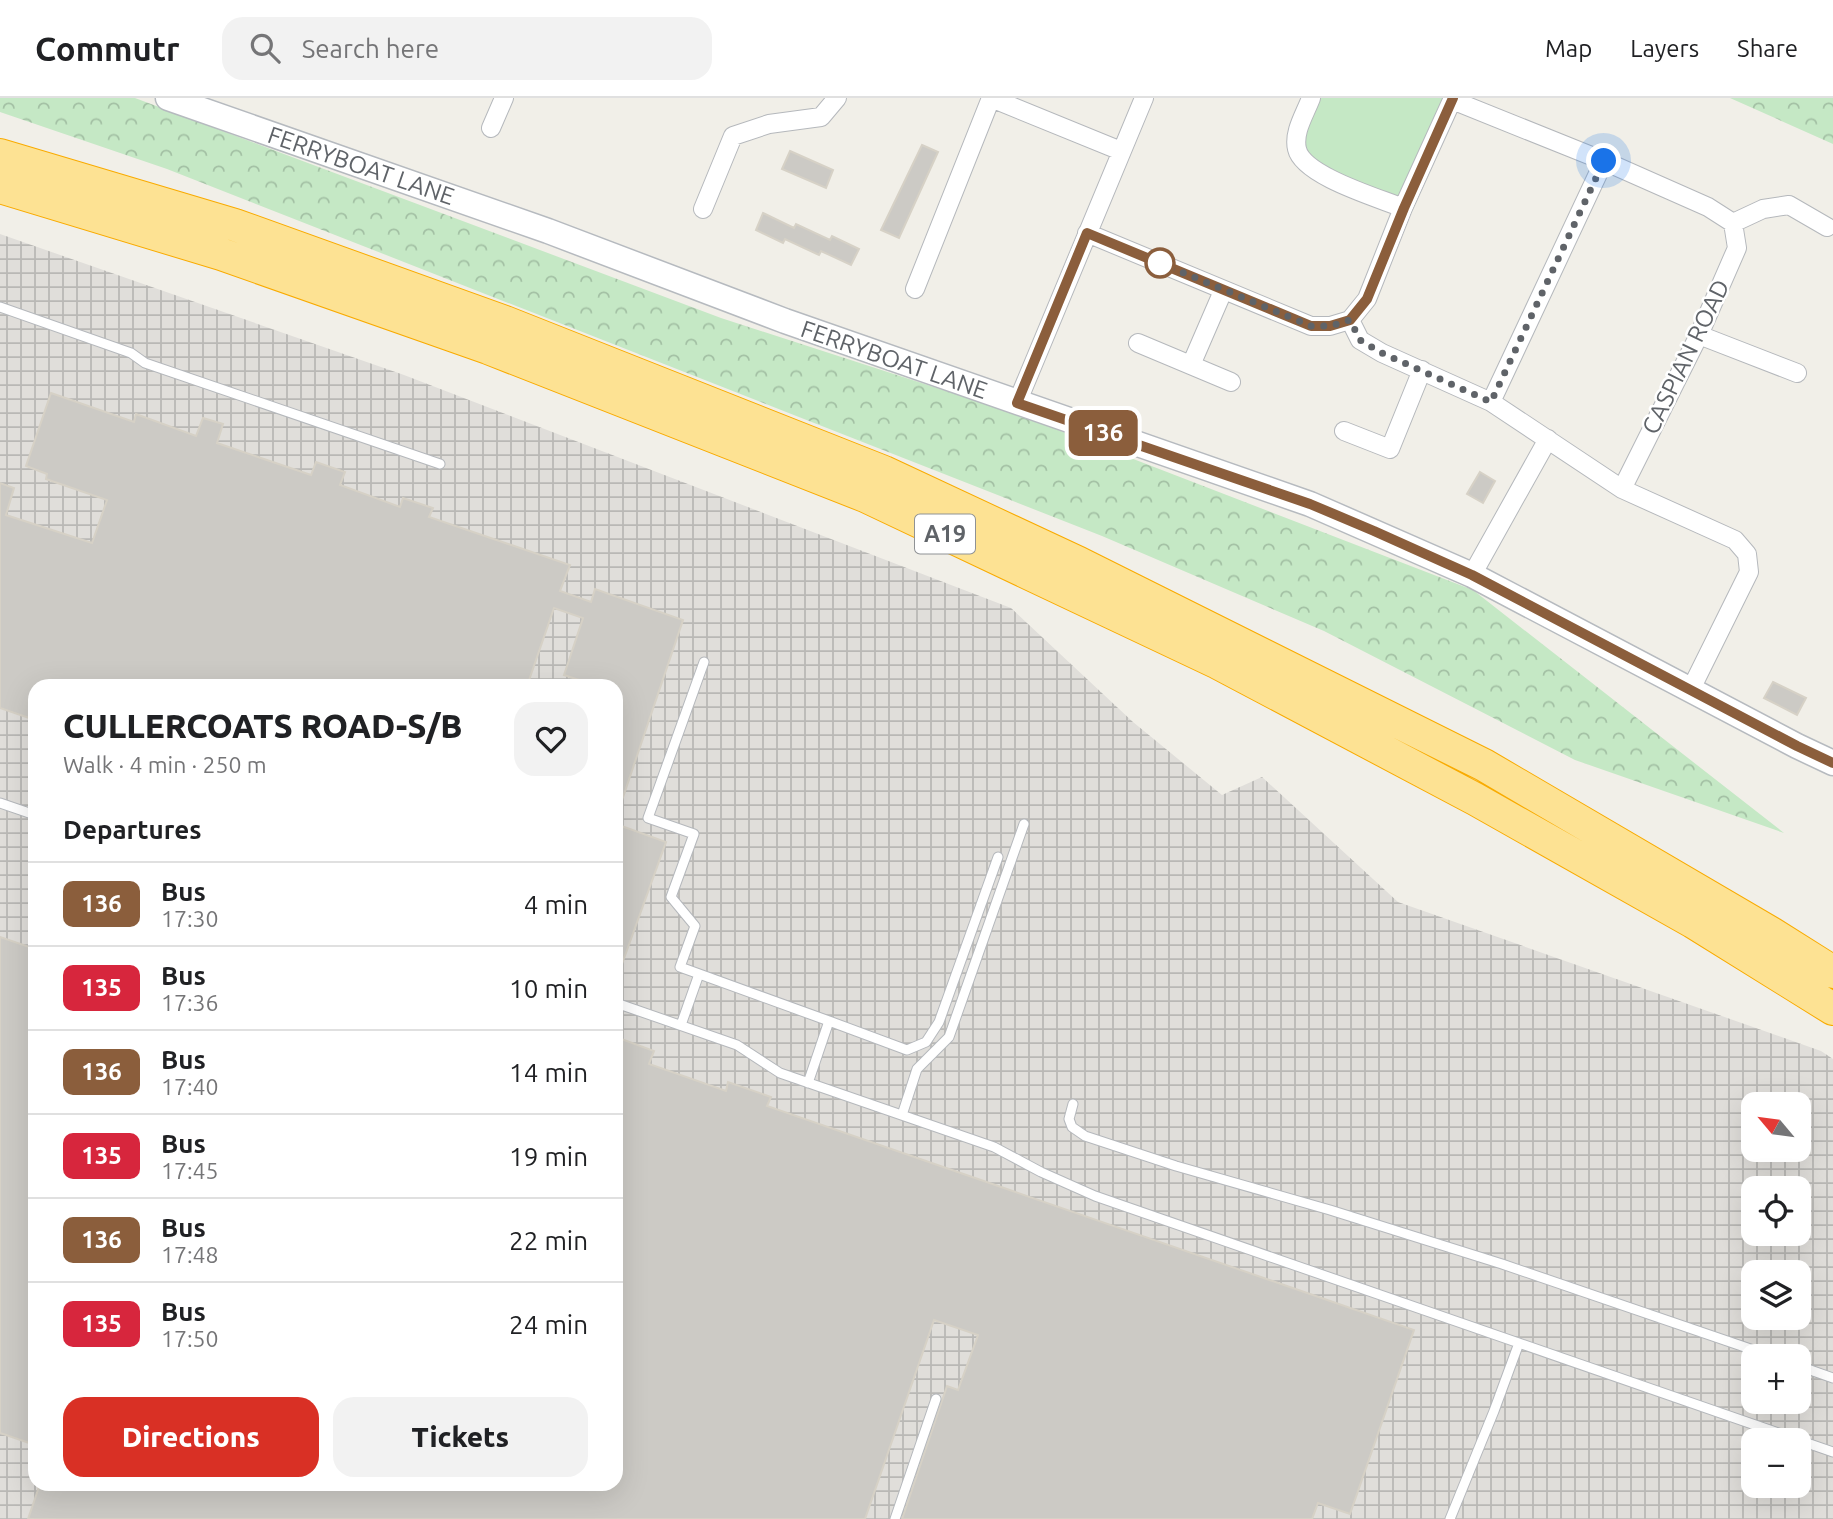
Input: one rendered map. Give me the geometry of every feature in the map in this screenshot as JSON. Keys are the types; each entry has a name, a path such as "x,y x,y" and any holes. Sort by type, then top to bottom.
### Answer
{"highway":[{"name":"A19","path":"0,156 235,225 505,323 884,472 1079,563 1484,765 1833,972"},
{"name":"A19","path":"0,187 221,254 488,348 865,496 1218,663 1475,799 1693,922 1833,1009"}],"street":[{"name":"FERRYBOAT LANE","path":"168,98 548,231 785,321 1310,504 1472,575 1690,691 1833,763"},
{"path":"491,128 504,98"},
{"path":"703,209 733,136 769,124 821,117 837,98"},
{"path":"915,289 991,98 1121,151"},
{"path":"1017,403 1144,98"},
{"path":"1311,98 1297,133 1300,157 1316,172 1404,208"},
{"path":"1087,233 1311,326 1330,326 1350,320 1367,299 1452,99 1604,161 1708,207 1733,223 1763,209 1789,205 1827,227"},
{"path":"1491,402 1604,161"},
{"name":"CASPIAN ROAD","path":"1622,489 1699,335 1737,248 1733,223"},
{"path":"1191,365 1223,291"},
{"path":"1350,320 1360,340 1382,353 1491,402 1622,489 1735,540 1747,554 1749,572 1690,691"},
{"path":"1699,335 1797,373"},
{"path":"1138,343 1231,382"},
{"path":"1344,430 1390,449 1422,370"},
{"path":"1472,575 1548,439"}],"lane":[{"path":"0,307 131,353 145,363 440,464"},
{"path":"704,662 648,818 694,834 671,897 695,926 680,967 907,1050 926,1042 939,1022 998,857"},
{"path":"0,803 28,813"},
{"path":"902,1115 917,1069 949,1037 1024,824"},
{"path":"681,1025 699,974"},
{"path":"623,1005 737,1045 780,1073 994,1147 1095,1196 1833,1452"},
{"path":"808,1083 829,1021"},
{"path":"1073,1104 1069,1119 1072,1127 1085,1136 1176,1167 1330,1210 1502,1264 1741,1346"},
{"path":"1450,1519 1519,1343"},
{"path":"1811,1370 1833,1378"},
{"path":"895,1519 936,1399"}],"shaded area":[{"path":"0,234 404,375 1011,608 1133,722 1222,795 1262,777 1398,902 1821,1051 1833,1059 1833,1519 0,1519"}],"green space":[{"path":"0,98 135,98 721,318 1014,413 1473,590 1784,833 1575,760 1324,631 1102,536 167,169 0,112"},
{"path":"1311,98 1453,98 1403,208 1316,172 1297,133"},
{"path":"1730,98 1833,98 1833,144"}],"building":[{"path":"922,145 938,152 899,238 881,230"},
{"path":"790,151 833,170 826,188 782,169"},
{"path":"763,213 794,228 796,224 830,240 832,236 859,249 851,265 821,251 819,255 785,239 783,243 756,230"},
{"path":"51,393 134,422 136,414 196,436 203,418 223,424 217,443 311,475 316,462 345,472 340,485 400,507 403,498 433,508 429,517 570,565 560,591 591,602 595,589 683,620 623,797 623,679 576,679 564,675 583,618 554,608 529,679 28,679 28,718 0,708 0,483 14,488 6,515 92,543 107,500 46,479 47,474 26,466"},
{"path":"1480,472 1495,481 1483,503 1467,494"},
{"path":"1773,682 1806,698 1797,715 1764,698"},
{"path":"623,827 666,842 623,961"},
{"path":"0,937 28,947 28,1443 0,1433"},
{"path":"623,1040 654,1051 649,1064 726,1091 728,1082 771,1097 767,1106 1414,1330 1350,1514 1318,1503 1312,1519 902,1519 947,1386 958,1390 978,1335 934,1320 865,1519 28,1519 38,1491 623,1491"}],"bus line":[{"name":"136","path":"1453,98 1367,299 1350,320 1330,326 1311,326 1087,233 1017,403 1310,504 1374,531 1472,575 1833,763"}],"route":[{"path":"1160,263 1311,326 1330,326 1350,320 1360,340 1382,353 1491,402 1604,161"}]}
